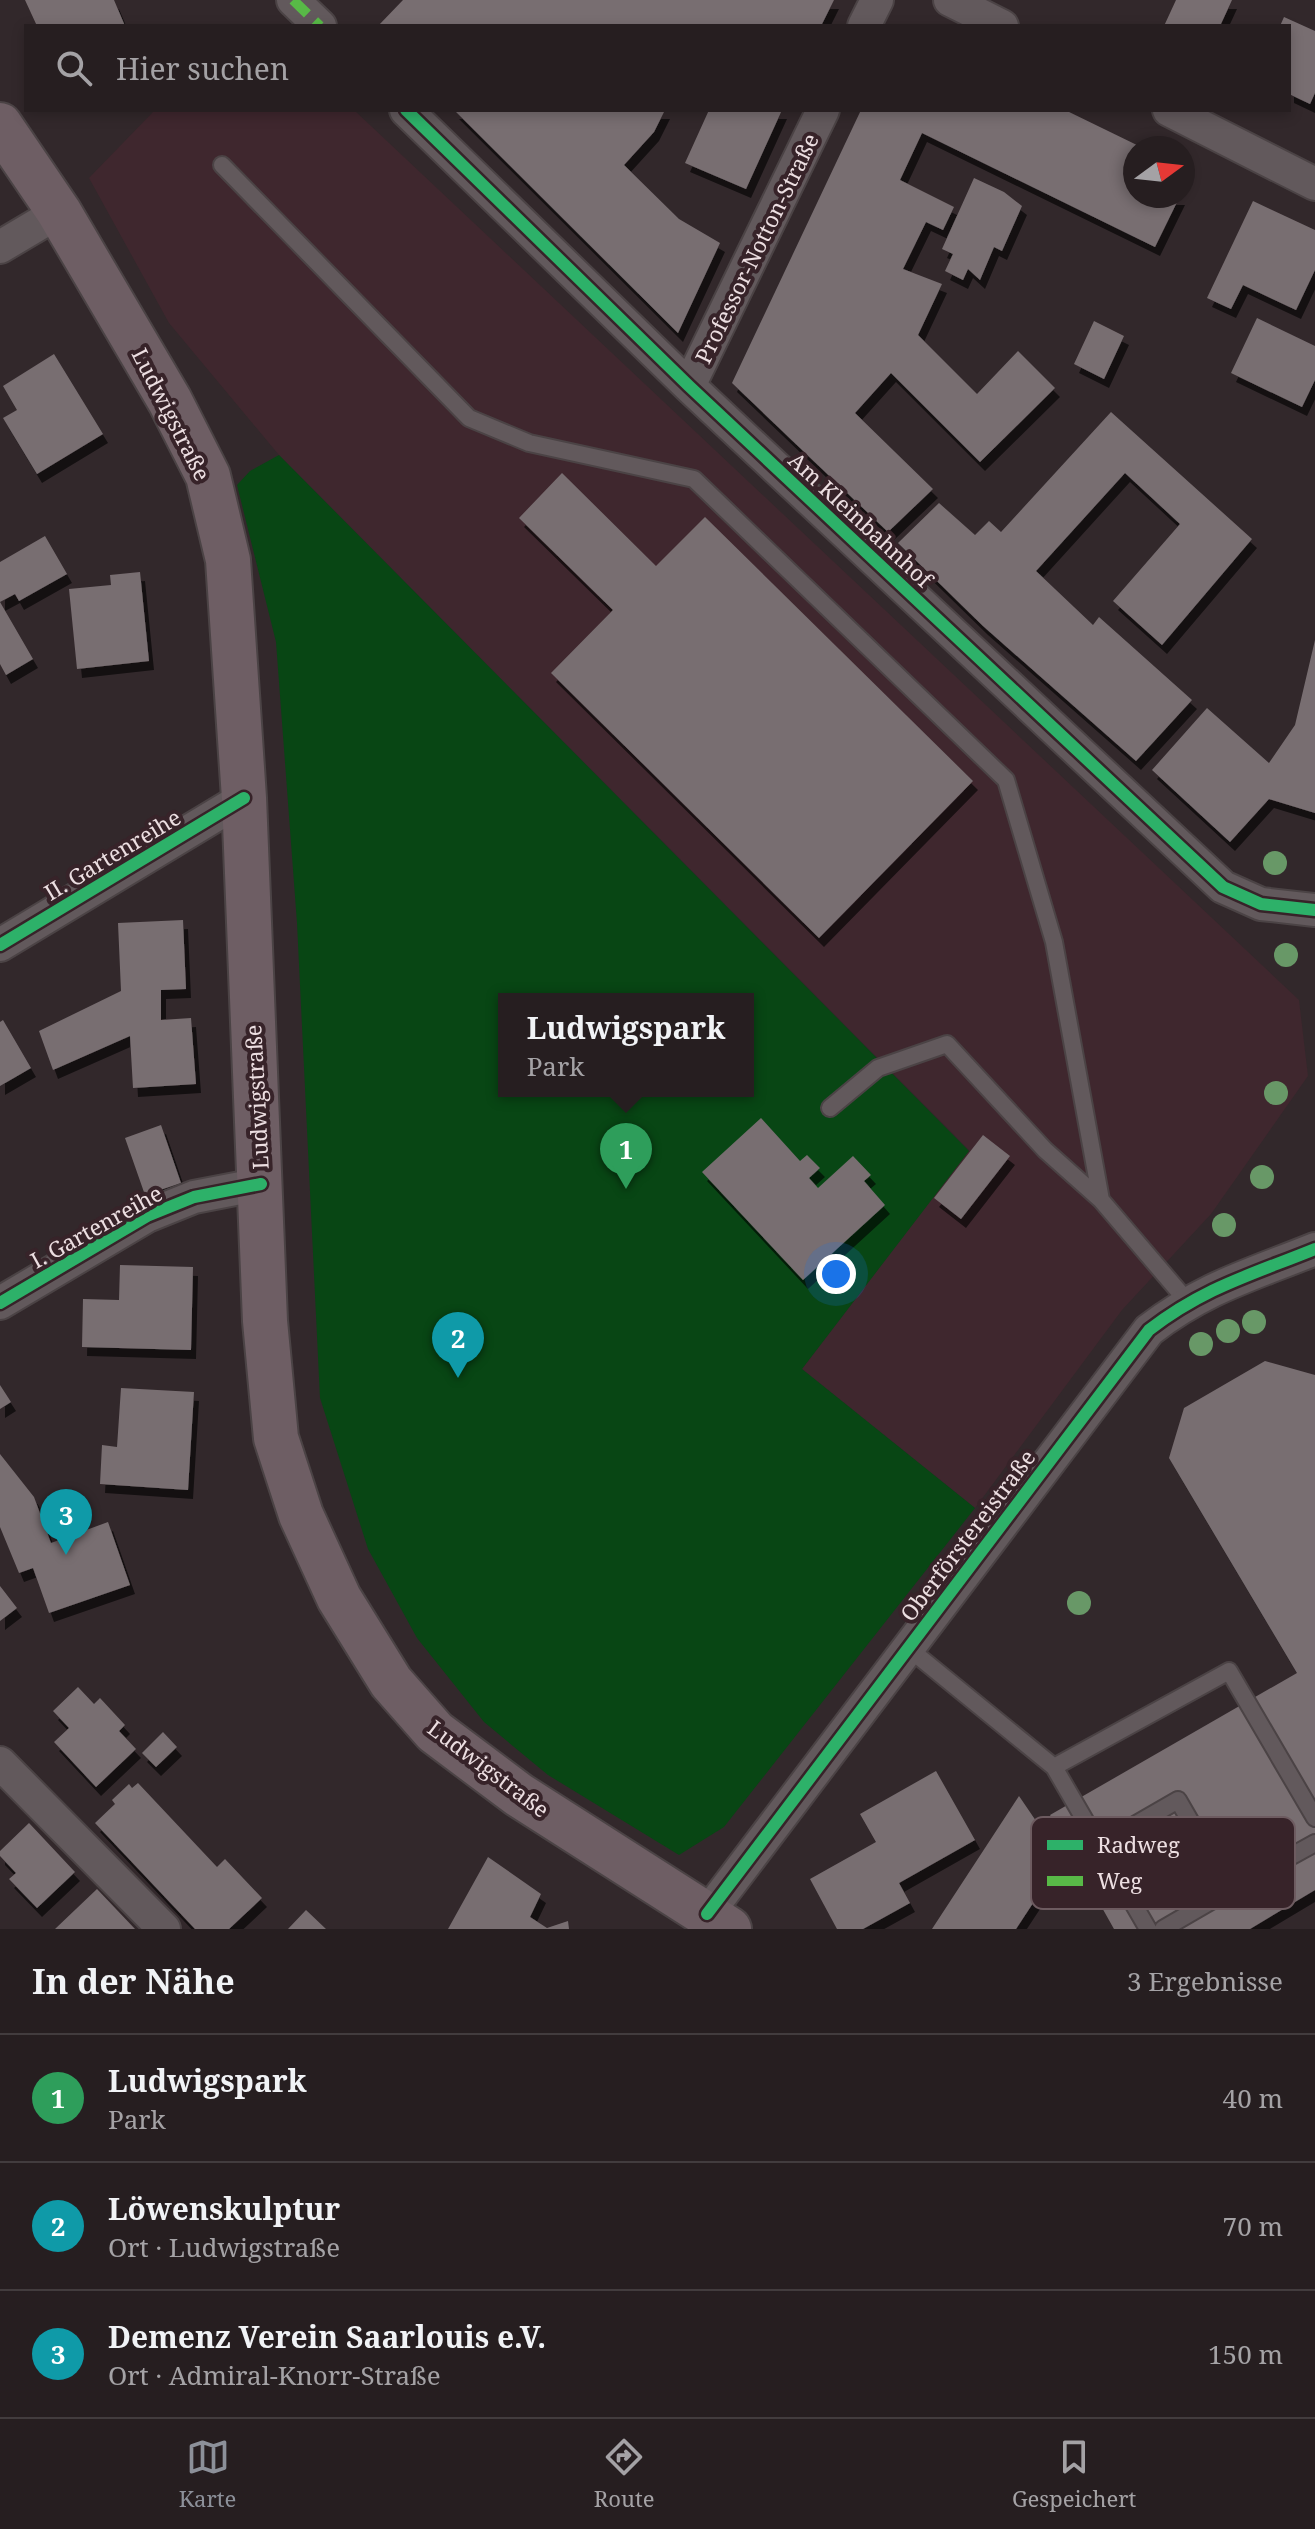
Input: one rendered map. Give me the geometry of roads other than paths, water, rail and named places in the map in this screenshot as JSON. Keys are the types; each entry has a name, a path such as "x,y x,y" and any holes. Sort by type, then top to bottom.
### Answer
{"main road":[{"name":"Ludwigstraße","path":"0,125 59,212 170,401 208,476 228,560 244,798 265,1321 276,1438 301,1515 339,1598 391,1682 435,1732 519,1795 718,1922"}],"street":[{"path":"293,0 318,24"},
{"path":"865,24 877,0"},
{"path":"950,0 998,24"},
{"name":"Am Kleinbahnhof","path":"408,112 689,386 1223,887 1261,904 1315,910"},
{"name":"Professor-Notton-Straße","path":"689,386 822,112"},
{"path":"1173,112 1315,184"},
{"path":"0,247 59,212"},
{"name":"II. Gartenreihe","path":"0,945 244,798"},
{"name":"I. Gartenreihe","path":"0,1303 147,1216 194,1197 261,1184"},
{"name":"Oberförstereistraße","path":"718,1922 907,1647 1149,1330 1187,1301 1254,1271 1315,1249"},
{"path":"0,1763 164,1929"}],"lane":[{"path":"222,165 469,418 529,443 694,479 1006,780 1054,942 1101,1200"},
{"path":"830,1108 878,1068 947,1044 1045,1150 1101,1200 1187,1301"},
{"path":"907,1647 1054,1767 1083,1817"},
{"path":"1054,1767 1229,1671 1315,1818"},
{"path":"1149,1817 1178,1800 1188,1817"},
{"path":"1295,1854 1315,1843"},
{"path":"1137,1909 1148,1929"},
{"path":"1163,1929 1197,1909"}],"place":[{"name":"Ludwigspark","path":"626,1189"},
{"name":"Löwenskulptur","path":"458,1378"},
{"name":"Demenz Verein Saarlouis e.V.","path":"66,1555"}]}
